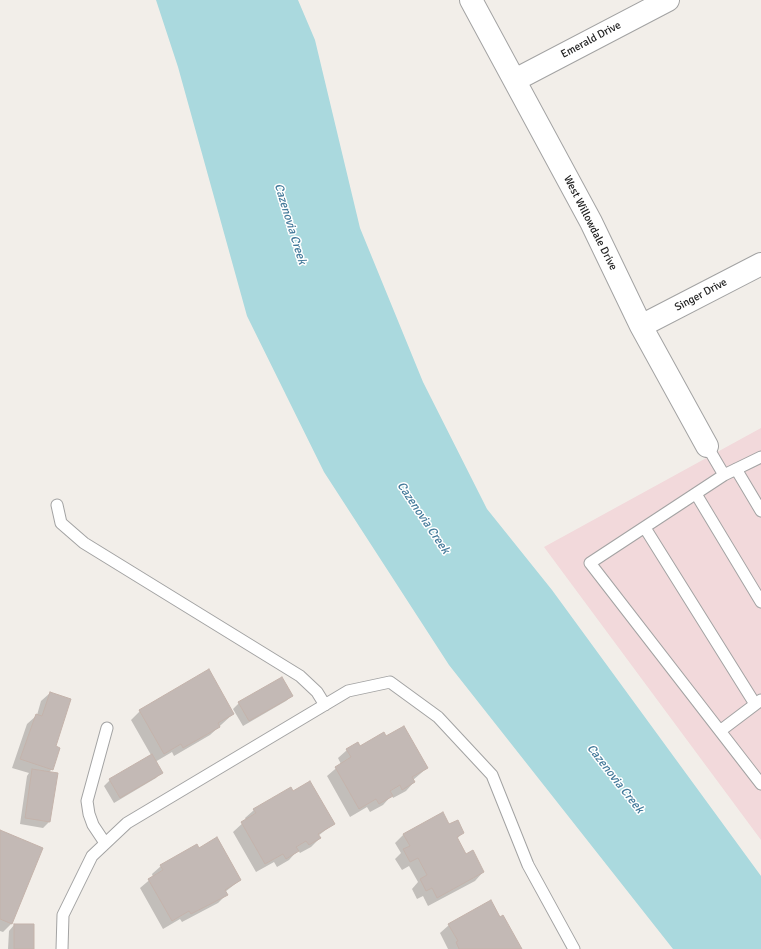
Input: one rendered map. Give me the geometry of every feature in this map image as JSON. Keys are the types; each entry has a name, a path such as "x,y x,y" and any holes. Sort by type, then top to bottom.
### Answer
{"street":[{"name":"West Willowdale Drive","path":"471,0 590,222 641,326 706,446"},
{"name":"Emerald Drive","path":"514,80 668,0"},
{"name":"Singer Drive","path":"641,326 761,264"}],"lane":[{"path":"706,446 724,475"},
{"path":"761,457 724,475 590,563 761,784"},
{"path":"736,469 761,511"},
{"path":"696,494 761,602"},
{"path":"57,505 61,523 84,543 300,676 317,692 325,705"},
{"path":"645,528 758,702 720,731"},
{"path":"62,949 63,915 92,856 126,823 348,691 390,682 438,717 492,775 528,865 574,949"},
{"path":"105,843 93,825 89,814 87,801 107,728"}],"shaded area":[{"path":"761,428 761,840 544,547"}],"water":[{"name":"Cazenovia Creek","path":"156,0 298,0 315,40 360,228 423,382 487,509 552,590 761,876 761,949 673,949 449,665 324,472 247,316 178,67"}],"building":[{"path":"209,669 234,714 218,723 220,727 183,748 181,744 164,754 139,710"},
{"path":"282,677 293,696 249,721 238,702"},
{"path":"50,692 71,699 56,746 60,748 53,770 20,759 36,714 42,716"},
{"path":"404,726 428,768 412,777 415,782 402,790 400,785 390,791 393,796 379,804 376,799 359,809 335,767 351,757 346,749 358,742 360,746 384,732 386,736"},
{"path":"152,754 163,773 120,798 109,779"},
{"path":"32,769 58,773 50,822 25,818"},
{"path":"310,781 335,824 318,834 321,838 309,845 306,841 296,847 299,851 286,859 283,854 265,864 241,822 256,813 253,809 291,787 293,791"},
{"path":"443,812 449,824 458,820 464,833 457,837 466,854 473,850 484,872 437,898 432,888 426,891 420,879 427,875 418,858 410,862 403,849 410,846 403,834"},
{"path":"0,830 43,848 12,924 0,919"},
{"path":"217,837 241,880 225,890 228,895 191,914 189,911 172,921 148,879 163,870 160,865 197,844 199,848"},
{"path":"491,900 500,917 503,915 522,949 459,949 456,942 458,941 448,924"},
{"path":"14,924 34,924 34,949 14,949"}]}
